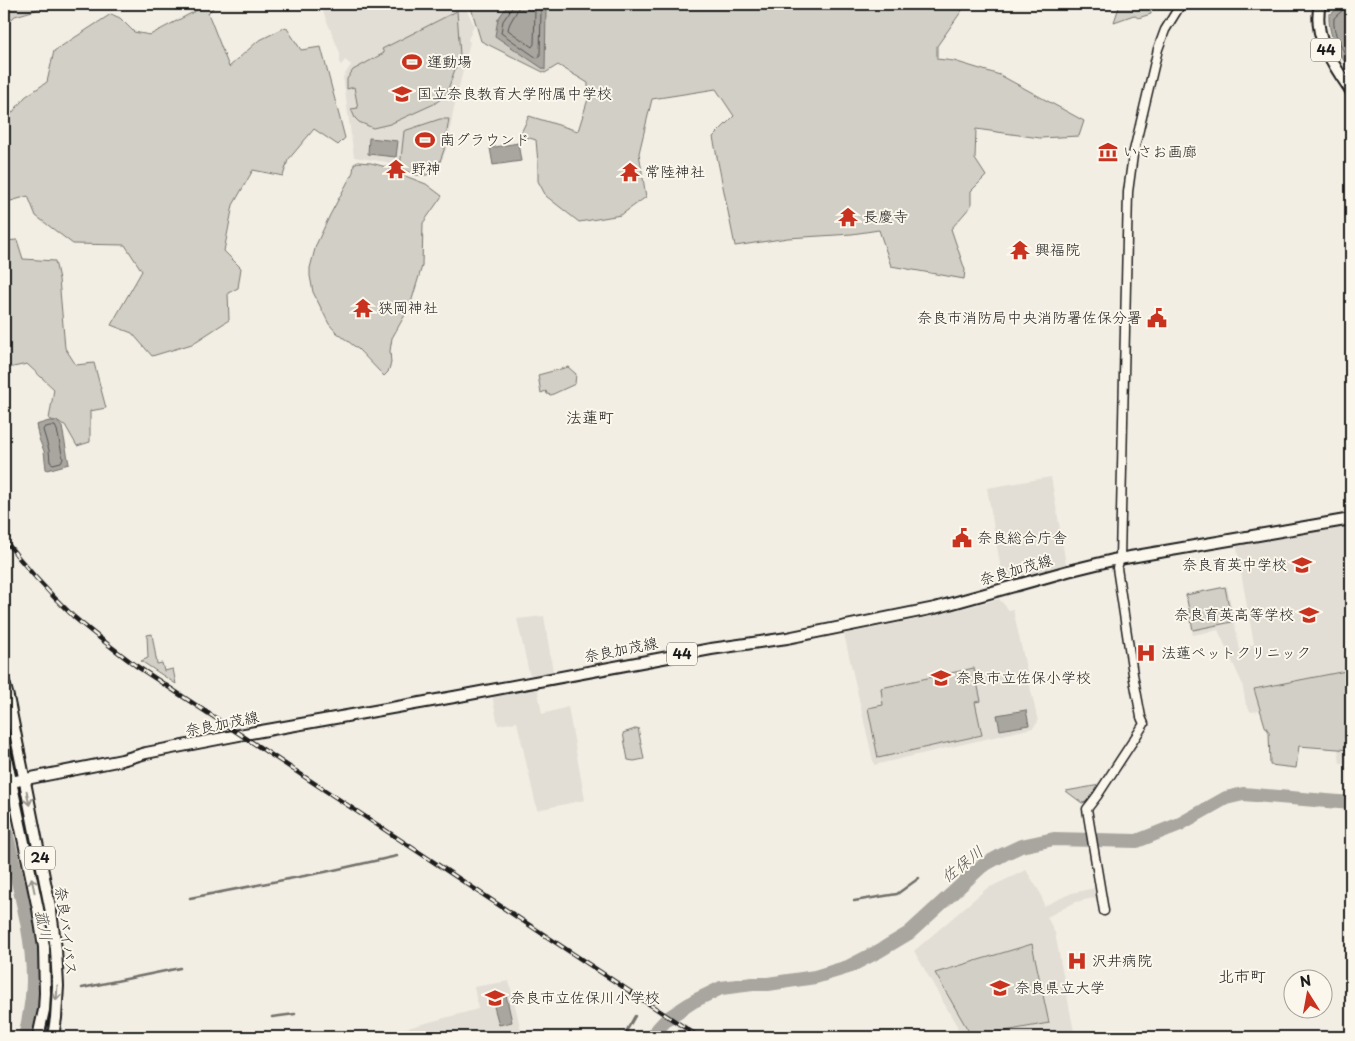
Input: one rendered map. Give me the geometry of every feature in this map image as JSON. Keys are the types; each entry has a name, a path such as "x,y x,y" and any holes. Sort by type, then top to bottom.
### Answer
{"main road":[{"name":"44","path":"1320,4 1318,29 1323,45 1351,91"},
{"name":"奈良加茂線","path":"11,782 240,735 701,651 820,632 935,608 1068,571 1120,559 1351,519"},
{"name":"奈良バイパス","path":"4,682 51,912 58,986 53,1037"},
{"name":"奈良バイパス","path":"4,748 44,947 44,1010 38,1037"}],"street":[{"path":"1104,911 1086,809 1144,724 1133,674 1117,568 1120,559 1128,192 1131,165 1158,49 1165,30 1180,4"}],"shaded area":[{"path":"4,4 45,4 36,10 15,16 4,26"},
{"path":"204,4 217,4 208,13 229,67 258,41 286,27 301,50 321,47 345,138 338,145 314,129 288,160 283,176 253,170 233,205 224,251 241,268 238,288 228,293 229,320 192,344 152,356 132,333 111,325 142,271 125,245 73,244 36,216 28,196 4,203 4,123 25,97 47,82 54,51 111,14 120,18 134,32 150,35 201,8"},
{"name":"国立奈良教育大学附属中学校","path":"319,4 464,4 474,25 468,40 470,42 453,112 448,145 441,162 428,175 419,176 386,162 354,157 343,77 351,65 345,60 340,64 340,53"},
{"path":"470,4 972,4 963,9 937,46 937,59 954,61 1000,75 1084,121 1079,136 1040,138 976,129 975,159 986,176 971,191 971,206 951,229 965,270 964,279 891,266 879,230 852,234 788,238 735,246 713,137 734,116 716,89 652,99 639,153 646,197 621,215 579,222 546,196 538,181 536,140 520,135 529,116 578,131 588,99 588,83 558,65 545,73 481,41"},
{"path":"1120,4 1150,4 1151,14 1138,18 1134,15 1114,22"},
{"name":"運動場","path":"457,11 460,55 446,95 434,104 390,124 373,128 359,122 351,109 358,108 354,87 347,89 347,79 353,70 384,53 382,49"},
{"name":"南グラウンド","path":"440,119 449,119 444,150 439,164 427,175 416,175 400,168 404,131"},
{"path":"358,162 390,168 395,172 426,184 442,196 423,223 422,266 410,306 392,338 391,363 388,372 384,376 358,349 329,324 313,292 310,276 310,268 316,245 353,172 354,164"},
{"path":"17,240 23,259 55,261 59,279 65,348 76,365 94,363 106,408 90,411 90,442 77,446 65,425 49,419 54,389 27,364 4,369 4,241"},
{"path":"568,367 576,374 575,384 551,395 547,394 546,391 541,393 538,375"},
{"path":"1051,477 1066,564 1003,581 987,488"},
{"path":"1346,524 1351,549 1351,764 1340,763 1338,749 1299,746 1296,768 1270,765 1269,732 1260,711 1251,712 1246,705 1242,683 1218,630 1193,635 1185,594 1227,586 1240,650 1254,644 1236,543"},
{"path":"1225,587 1232,622 1193,630 1186,595"},
{"name":"奈良市立佐保小学校","path":"999,599 1009,610 1013,609 1038,722 1033,728 874,765 844,634 934,616"},
{"path":"544,616 553,672 532,675 529,673 517,619"},
{"path":"152,634 157,664 162,663 164,671 173,669 176,684 141,661 148,658 147,635"},
{"path":"974,668 981,701 975,702 982,735 878,758 868,708 883,705 881,688"},
{"path":"1351,670 1351,750 1299,746 1296,768 1270,765 1269,732 1265,726 1254,689"},
{"path":"537,686 542,714 568,707 585,800 537,810 517,722 498,725 492,695"},
{"path":"638,728 644,759 628,760 623,733"},
{"path":"1100,785 1090,801 1082,803 1066,791"},
{"name":"奈良県立大学","path":"1026,870 1041,894 1044,906 1072,893 1095,888 1098,897 1076,902 1047,917 1055,933 1075,1037 959,1037 957,1026 914,951 986,889"},
{"path":"1032,944 1049,1023 972,1037 935,973"},
{"name":"奈良市立佐保川小学校","path":"509,981 521,1030 508,1037 374,1037 478,1009 474,987"}],"water":[{"path":"509,4 551,4 546,11 545,70 495,36 498,19"},
{"path":"1343,4 1351,4 1351,72 1335,44 1329,22 1329,14"},
{"path":"369,138 398,141 396,157 368,154"},
{"path":"518,143 521,161 493,165 490,148"},
{"path":"57,421 62,427 69,464 47,470 44,451 36,425"},
{"path":"1026,710 1029,725 1000,730 997,715"},
{"path":"506,995 512,1022 499,1025 492,999"}],"waterway":[{"name":"佐保川","path":"652,1037 668,1018 694,1001 721,988 815,977 848,967 879,951 909,933 982,866 1021,846 1054,839 1137,841 1180,824 1226,798 1243,794 1351,803"},
{"name":"菰川","path":"4,821 26,920 32,960 32,994 25,1037"},
{"path":"190,898 397,856"},
{"path":"854,901 897,894 919,878"},
{"path":"82,988 180,968"},
{"path":"272,1017 295,1014"},
{"path":"623,1037 635,1016"}],"railway":[{"path":"4,539 55,599 104,642 135,665 699,1037"}],"place":[{"name":"運動場","path":"412,62"},
{"name":"国立奈良教育大学附属中学校","path":"402,94"},
{"name":"南グラウンド","path":"425,140"},
{"name":"いさお画廊","path":"1108,152"},
{"name":"野神","path":"396,169"},
{"name":"常陸神社","path":"630,172"},
{"name":"長慶寺","path":"848,217"},
{"name":"興福院","path":"1020,250"},
{"name":"狭岡神社","path":"363,308"},
{"name":"奈良市消防局中央消防署佐保分署","path":"1157,318"},
{"name":"奈良総合庁舎","path":"962,538"},
{"name":"奈良育英中学校","path":"1302,565"},
{"name":"奈良育英高等学校","path":"1309,615"},
{"name":"法蓮ペットクリニック","path":"1146,653"},
{"name":"奈良市立佐保小学校","path":"941,678"},
{"name":"沢井病院","path":"1077,961"},
{"name":"奈良県立大学","path":"1000,988"},
{"name":"奈良市立佐保川小学校","path":"495,998"}],"district":[{"name":"法蓮町","path":"590,417"},
{"name":"北市町","path":"1242,976"}]}
